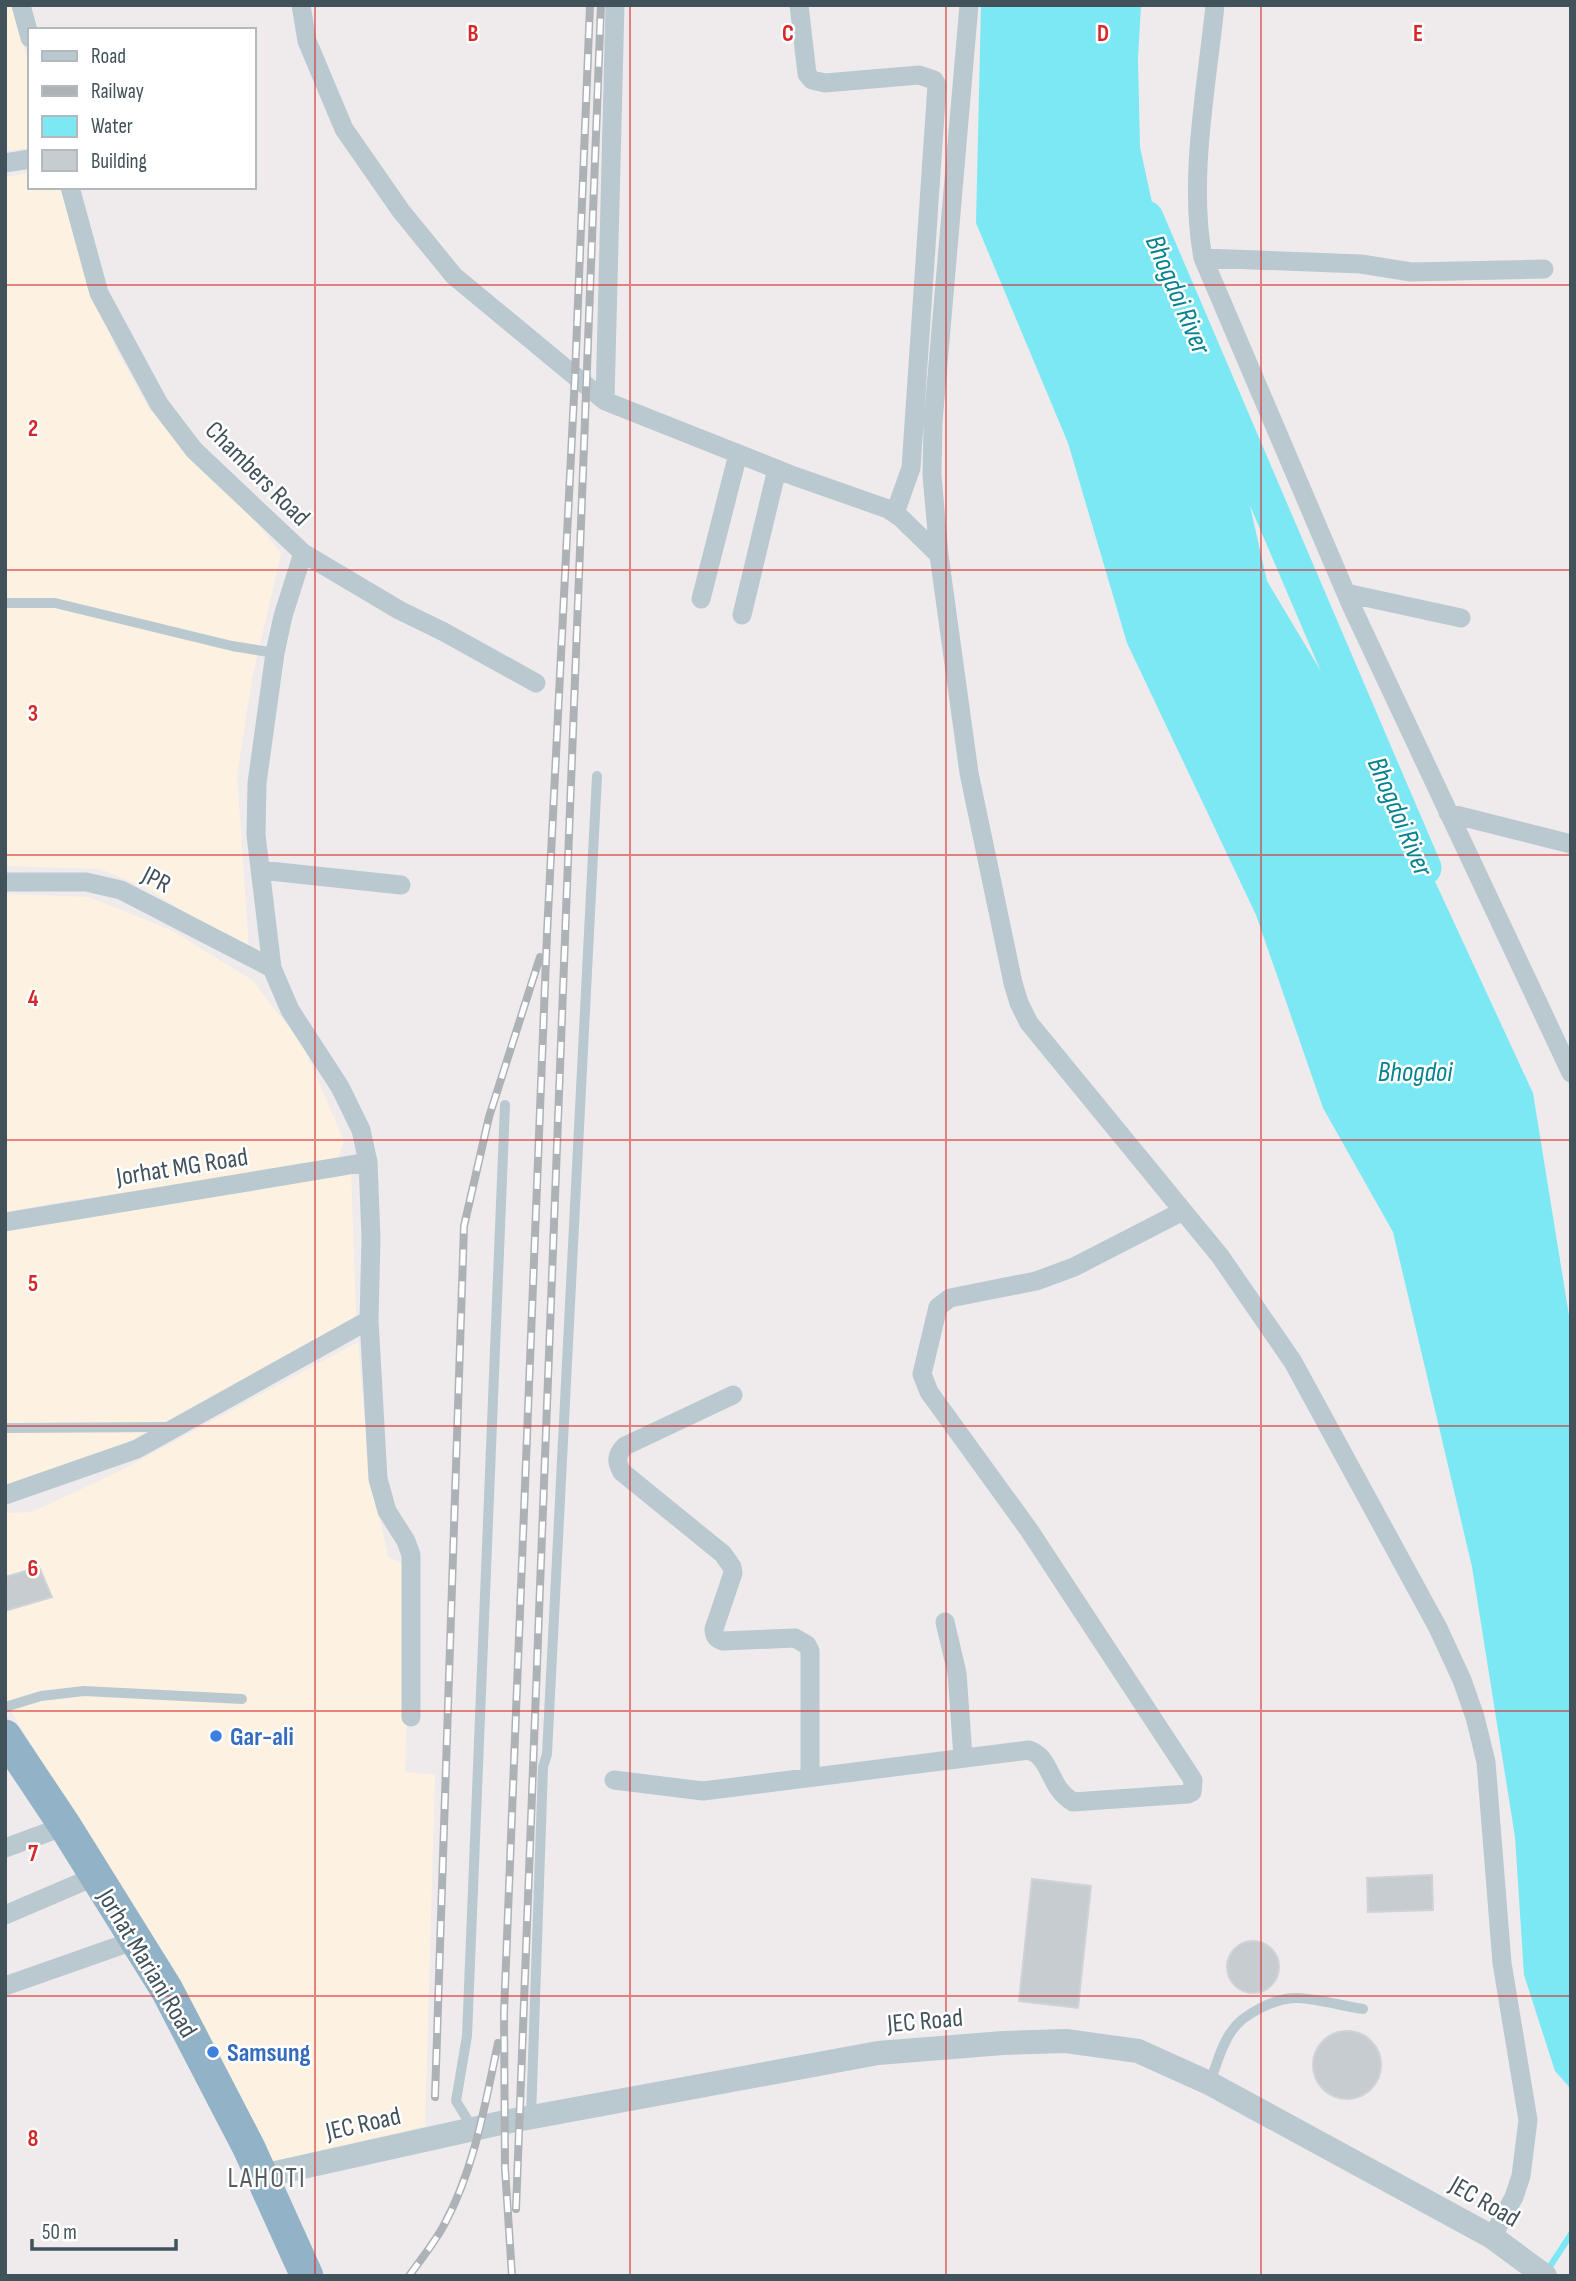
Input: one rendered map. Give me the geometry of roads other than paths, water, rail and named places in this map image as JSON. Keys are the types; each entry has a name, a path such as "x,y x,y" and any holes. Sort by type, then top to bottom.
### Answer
{"highway":[{"name":"Jorhat Mariani Road","path":"5,1736 65,1826 167,1990 262,2176 307,2276"}],"street":[{"path":"21,5 28,31"},
{"path":"301,5 307,41 344,128 408,221 454,276 605,401 895,513 939,555"},
{"path":"605,401 615,5"},
{"path":"799,5 807,74 812,80 825,83 919,75 934,80 937,86 911,468 895,513"},
{"path":"969,5 931,450 939,555 970,773 1013,983 1029,1023 1220,1256 1293,1362 1438,1628 1462,1680 1475,1717 1487,1773 1502,1964 1528,2120 1521,2176 1514,2197 1492,2237"},
{"path":"1215,5 1198,174 1203,258 1346,593 1571,1073"},
{"path":"5,163 28,159"},
{"name":"Chambers Road","path":"71,189 99,293 159,404 194,450 303,553 399,610 536,683"},
{"path":"1203,258 1361,264 1411,272 1544,269"},
{"path":"701,599 738,454"},
{"path":"742,615 777,469"},
{"path":"303,553 283,615 275,653 257,783 255,815 260,870 272,968 290,1010 351,1106 361,1130 368,1162 371,1238 369,1320 380,1491 387,1511 406,1541 411,1555 411,1717"},
{"path":"1346,593 1461,618"},
{"path":"1448,813 1571,844"},
{"path":"260,870 401,885"},
{"name":"JPR","path":"5,882 86,882 121,890 272,968"},
{"name":"Jorhat MG Road","path":"5,1223 368,1162"},
{"path":"614,1780 703,1791 1019,1750 1036,1752 1042,1757 1057,1788 1073,1802 1192,1792 1193,1780 1085,1612 1030,1530 929,1392 922,1374 938,1307 942,1302 950,1298 1036,1281 1074,1267 1183,1211"},
{"path":"5,1495 137,1449 369,1320"},
{"path":"733,1395 625,1446 619,1452 617,1464 622,1472 723,1554 732,1567 733,1573 714,1629 717,1639 795,1638 807,1645 810,1651 810,1776"},
{"path":"945,1622 958,1681 963,1757"},
{"path":"5,1848 65,1826"},
{"path":"5,1915 96,1876"},
{"path":"5,1986 136,1940"},
{"name":"JEC Road","path":"262,2176 531,2117 878,2053 1066,2041 1138,2051 1209,2083 1492,2237 1545,2276"}],"lane":[{"path":"5,603 55,603 232,646 275,653"},
{"path":"531,2117 543,1767 547,1754 597,776"},
{"path":"473,2129 456,2101 467,2036 505,1105"},
{"path":"5,1428 178,1427"},
{"path":"5,1707 41,1696 84,1691 243,1699"},
{"path":"1209,2083 1230,2033 1238,2022 1254,2011 1286,1999 1298,1998 1363,2009"}],"water":[{"name":"Bhogdoi","path":"981,5 1141,5 1138,59 1140,147 1163,253 1189,354 1213,418 1241,466 1267,581 1319,668 1426,862 1533,1093 1571,1328 1571,2089 1555,2071 1524,1975 1515,1837 1472,1567 1393,1232 1323,1108 1256,915 1127,643 1068,443 976,223"}],"waterway":[{"name":"Bhogdoi River","path":"1146,218 1424,868"},
{"path":"1547,2271 1571,2234"}],"railway":[{"path":"512,2276 505,2168 504,2013 547,934 575,376 590,5"},
{"path":"516,2209 601,5"},
{"path":"435,2097 464,1226 489,1117 540,957"},
{"path":"409,2276 441,2230 464,2180 478,2135 498,2043"}],"place":[{"name":"Gar-ali","path":"216,1736"},
{"name":"Samsung","path":"213,2052"}],"district":[{"name":"LAHOTI","path":"267,2177"}]}
